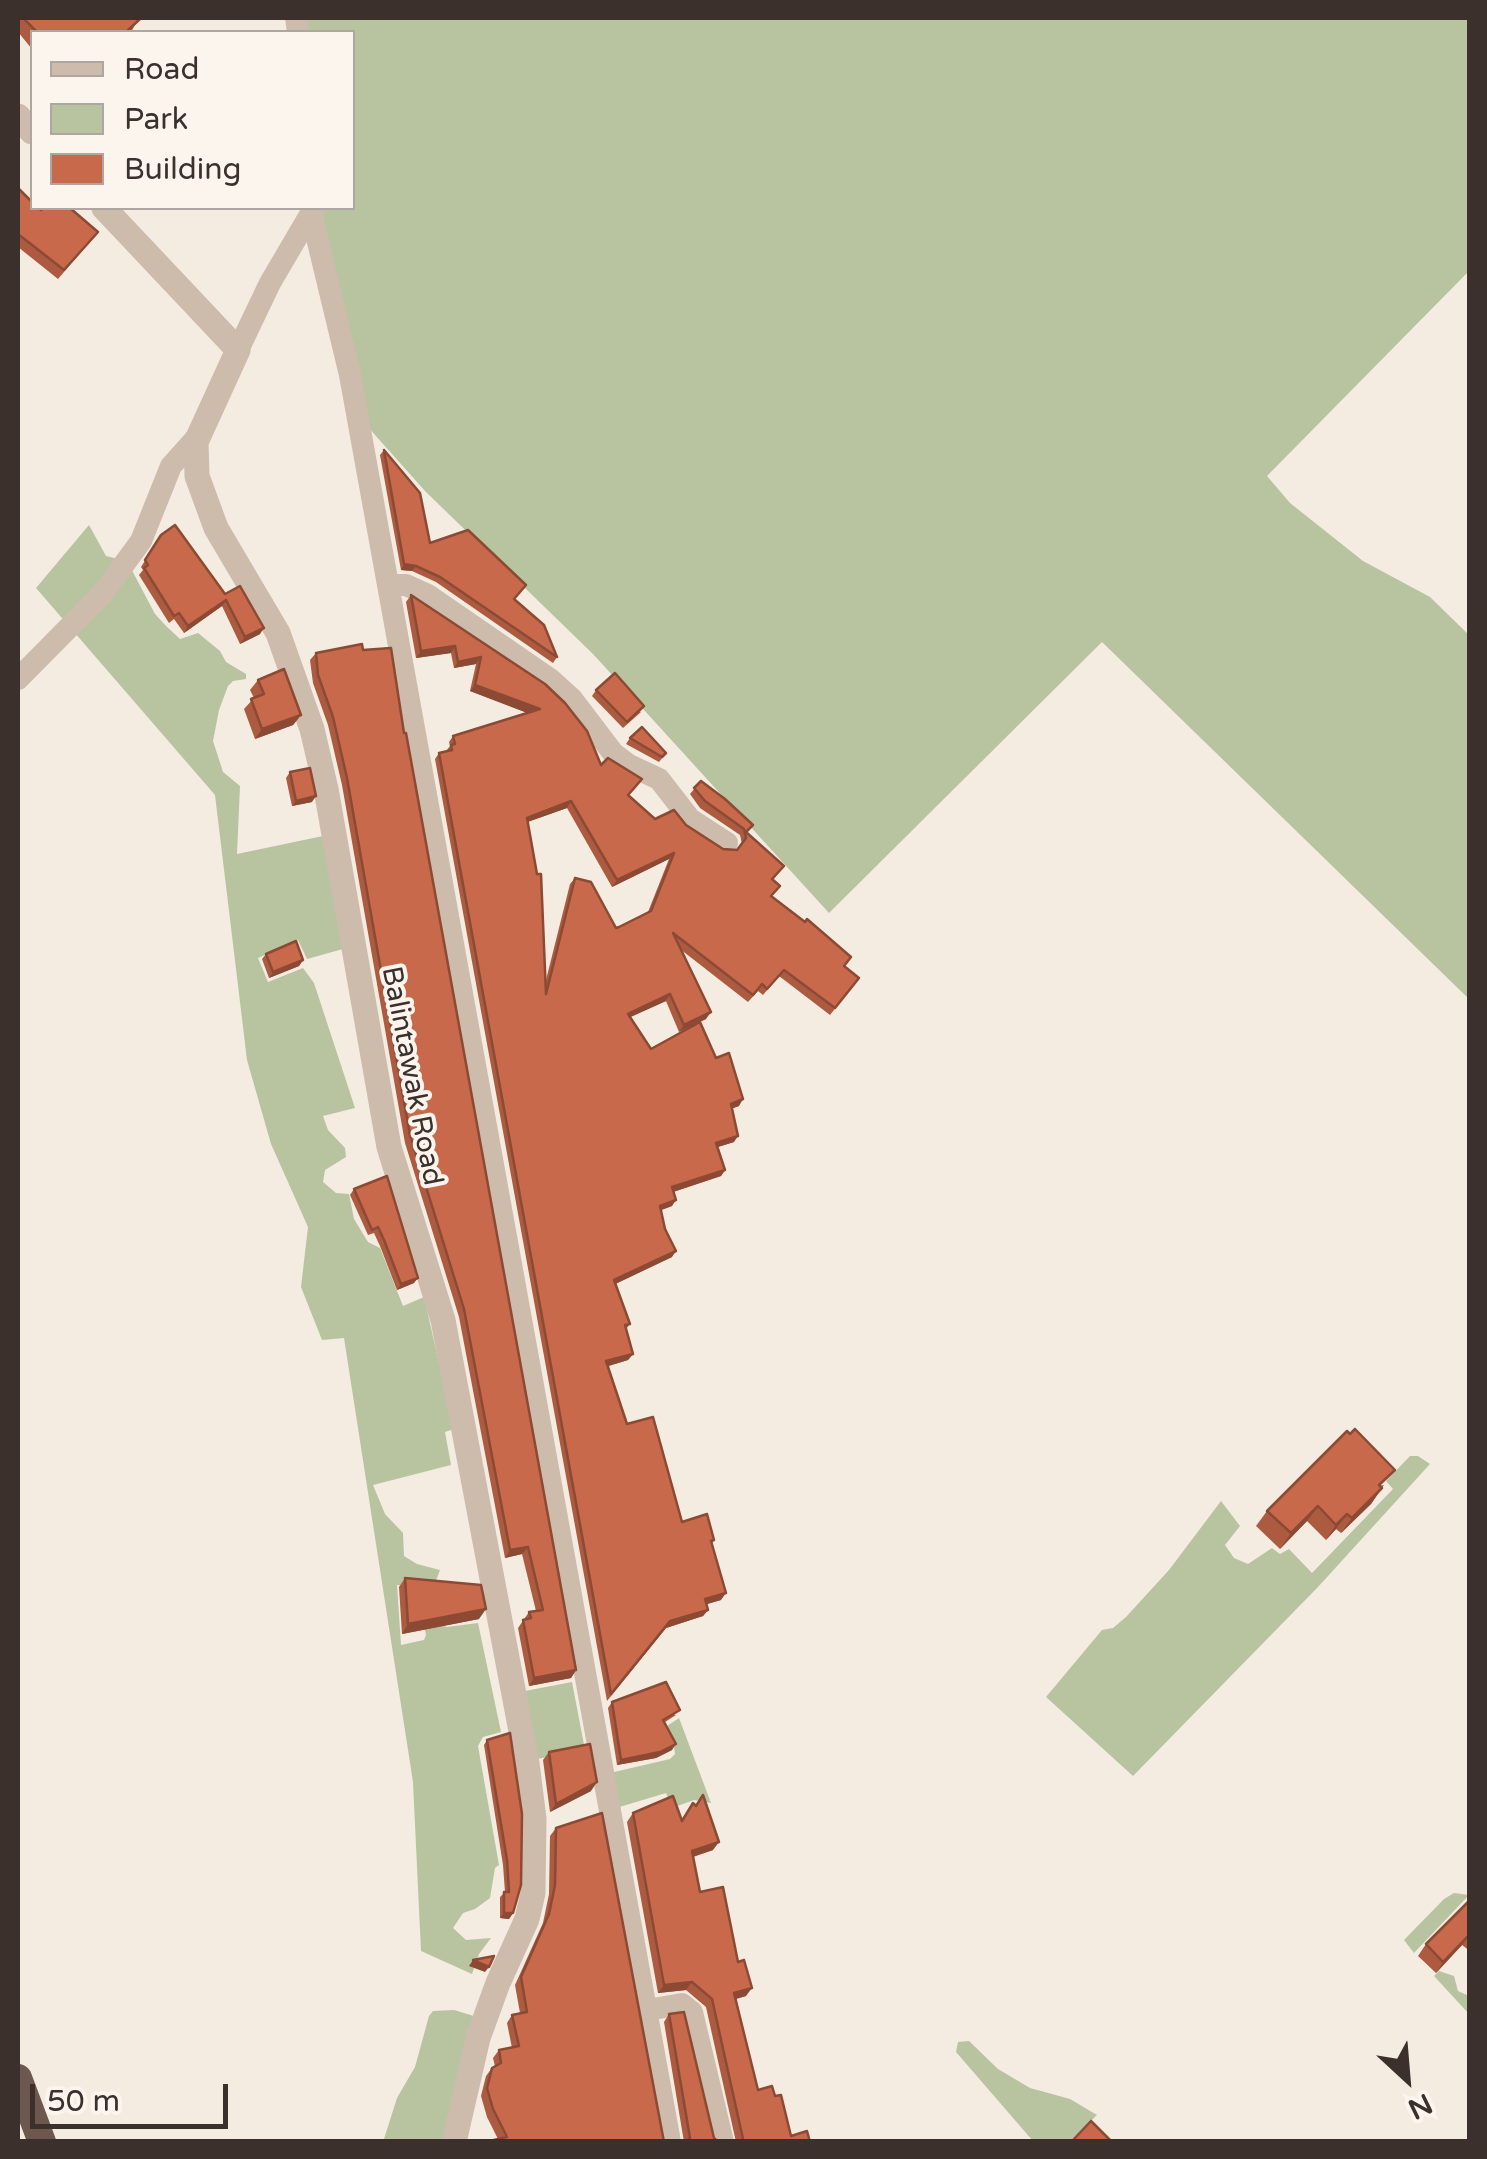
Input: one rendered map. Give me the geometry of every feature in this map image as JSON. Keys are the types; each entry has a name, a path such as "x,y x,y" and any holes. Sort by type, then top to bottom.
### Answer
{"highway":[{"path":"18,2078 39,2141"}],"street":[{"path":"106,210 238,350 270,283 312,210"},
{"path":"312,210 350,375 670,2142"},
{"name":"Balintawak Road","path":"238,350 198,436 194,459 204,500 278,633 312,730 389,1147 443,1320 530,1781 535,1842 530,1907 478,2038 454,2142"},
{"path":"18,679 103,593 142,541 171,466 198,436"},
{"path":"388,585 406,585 428,595 550,679 572,699 613,753 659,780 690,819 727,843"},
{"path":"646,2010 682,2004 692,2012 722,2142"}],"green space":[{"path":"304,18 1469,18 1469,271 1267,476 1290,503 1363,561 1430,597 1469,635 1469,999 1102,642 829,913 593,654 425,491 367,426 321,210 355,210 355,30 307,30"},
{"path":"89,525 106,556 127,561 155,614 166,626 180,639 198,633 220,651 226,662 246,674 246,679 228,686 213,741 223,772 240,786 237,854 323,836 343,949 307,959 298,940 258,958 268,982 303,968 314,983 355,1108 323,1116 328,1130 345,1148 346,1157 325,1170 323,1182 336,1193 349,1194 354,1219 368,1242 380,1248 403,1306 424,1297 454,1429 445,1432 451,1465 373,1485 385,1514 403,1533 404,1556 440,1570 434,1586 440,1625 478,1623 501,1732 483,1737 478,1746 499,1865 495,1868 490,1898 463,1913 453,1928 466,1940 491,1938 479,1954 472,1974 421,1951 413,1782 344,1338 322,1340 301,1287 308,1227 271,1144 247,1060 215,795 36,588","holes":["397,1585 416,1587 426,1635 424,1640 401,1645"]},
{"path":"1410,1456 1430,1464 1318,1587 1133,1776 1046,1697 1102,1630 1113,1628 1126,1617 1169,1570 1221,1501 1240,1526 1225,1545 1234,1558 1248,1564 1272,1548 1280,1554 1289,1549 1312,1573 1393,1489 1386,1481"},
{"path":"572,1682 585,1750 537,1759 525,1691"},
{"path":"679,1718 711,1803 694,1800 672,1808 666,1793 616,1808 610,1773 670,1759 675,1754 674,1747 664,1728"},
{"path":"1454,1893 1469,1895 1414,1953 1404,1940"},
{"path":"1439,1971 1454,1976 1458,1991 1469,1996 1469,2014 1434,1976"},
{"path":"454,2010 477,2017 444,2141 383,2142 397,2098 415,2067 429,2016 433,2011"},
{"path":"969,2041 998,2069 1030,2088 1070,2099 1097,2115 1070,2141 1033,2141 956,2052 958,2042"}],"building":[{"path":"23,18 140,19 128,30 35,30"},
{"path":"18,188 30,200 30,210 72,210 98,232 64,270 18,234"},
{"path":"384,450 420,493 430,543 468,530 526,585 514,599 544,625 557,657 440,577 404,564"},
{"path":"175,525 225,594 240,586 264,628 245,637 226,600 188,626 179,613 174,616 144,568 161,535"},
{"path":"411,595 545,684 587,731 601,765 608,758 642,779 628,795 655,819 674,810 686,825 723,849 737,850 746,838 744,829 705,801 694,788 701,781 753,825 746,832 784,866 772,879 780,886 771,896 805,922 807,919 851,957 844,966 859,978 835,1008 784,970 767,989 762,984 753,995 673,933 711,1012 684,1025 670,994 628,1014 651,1049 700,1022 716,1058 729,1053 743,1099 731,1104 738,1136 716,1143 725,1170 672,1187 676,1200 660,1206 676,1251 614,1280 630,1324 625,1325 633,1354 606,1361 627,1424 653,1417 682,1522 707,1514 726,1593 705,1599 708,1610 670,1621 611,1694 439,753 452,750 453,736 540,709 475,685 481,657 458,662 455,646 421,651","holes":["571,801 617,880 674,853 651,911 616,928 591,882 575,878 546,994 541,874 537,874 527,818"]},
{"path":"362,644 363,650 391,648 576,1670 534,1678 523,1620 531,1618 529,1612 543,1610 528,1547 510,1550 464,1309 410,1135 347,778 333,717 318,675 316,653"},
{"path":"284,669 301,715 262,729 251,699 264,694 258,680"},
{"path":"615,673 644,706 627,722 596,690"},
{"path":"642,727 666,753 662,757 630,738"},
{"path":"310,768 316,796 296,801 290,772"},
{"path":"296,941 303,960 273,972 266,954"},
{"path":"387,1176 418,1278 401,1284 378,1227 372,1230 354,1189"},
{"path":"1355,1429 1395,1470 1352,1518 1347,1514 1336,1525 1318,1506 1291,1533 1267,1511 1347,1431 1350,1434"},
{"path":"405,1578 481,1585 486,1609 408,1624"},
{"path":"666,1682 680,1710 663,1720 676,1744 660,1752 621,1760 612,1702"},
{"path":"510,1733 522,1814 521,1885 513,1913 504,1913 504,1892 509,1892 507,1860 487,1740"},
{"path":"590,1744 597,1782 556,1804 549,1752"},
{"path":"703,1795 719,1842 692,1851 700,1892 723,1887 738,1962 744,1960 752,1988 734,1993 758,2090 772,2086 775,2096 781,2095 791,2136 807,2131 810,2142 740,2142 743,2139 712,1999 692,1982 664,1985 633,1813 673,1796 682,1821"},
{"path":"602,1813 664,2142 485,2142 507,2137 487,2088 492,2068 501,2063 499,2050 519,2046 512,2015 527,2012 521,1977 549,1914 555,1885 556,1828"},
{"path":"1470,1900 1470,1934 1443,1962 1426,1944"},
{"path":"494,1956 489,1967 473,1960"},
{"path":"684,2012 718,2142 686,2142 690,2138 669,2014"},
{"path":"1091,2121 1111,2141 1111,2142 1072,2141"}]}
